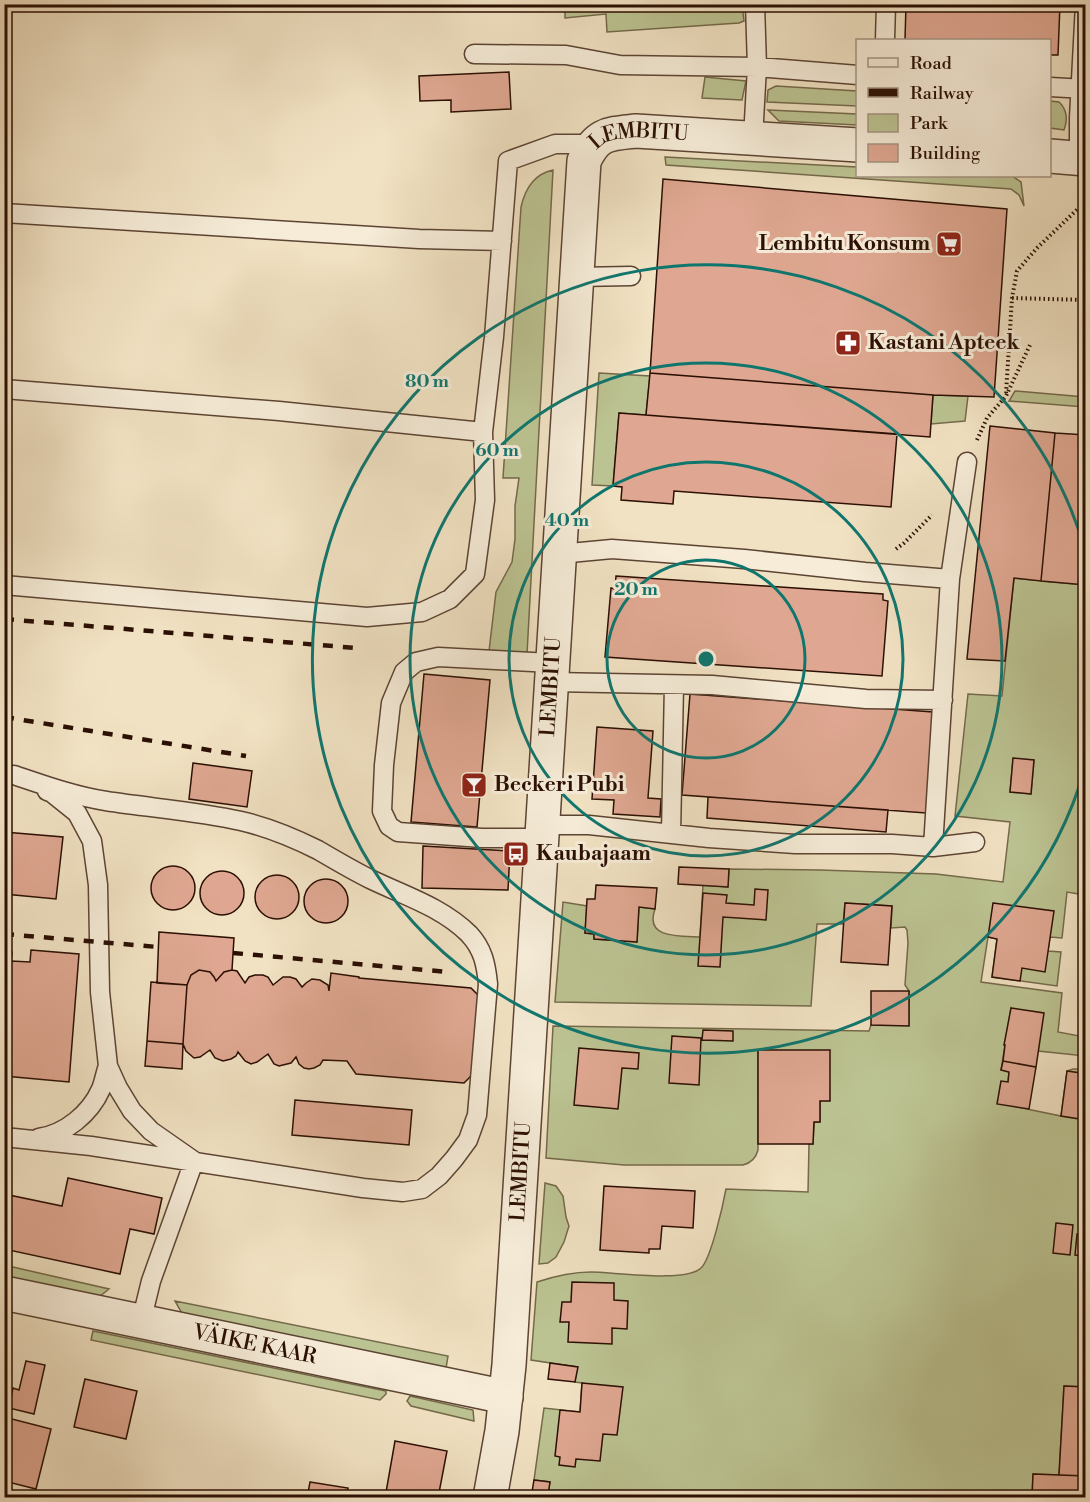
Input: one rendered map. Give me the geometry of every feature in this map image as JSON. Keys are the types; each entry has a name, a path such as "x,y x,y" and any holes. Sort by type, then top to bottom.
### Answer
{"street":[{"name":"LEMBITU","path":"490,1497 506,1397 584,161 594,144 601,138 611,134 636,131 856,145"},
{"name":"VÄIKE KAAR","path":"4,1293 506,1397"}],"lane":[{"path":"753,138 757,67 755,4"},
{"path":"885,39 886,4"},
{"path":"1072,158 1083,89 1085,4"},
{"path":"474,54 566,55 620,65 757,67 856,75"},
{"path":"1051,87 1083,89"},
{"path":"4,585 367,617 422,612 450,598 475,574 485,500 483,432 494,337 508,161 555,144 594,144"},
{"path":"4,213 419,239 502,241"},
{"path":"576,277 631,276"},
{"path":"4,389 279,411 483,432"},
{"path":"933,847 950,579 967,462"},
{"path":"559,554 612,549 950,579"},
{"path":"943,700 866,699 712,685 674,685 552,673 438,657 416,662 404,672 391,703 384,765 382,811 389,826 398,832 482,838 589,825 795,844 892,844 933,847 975,842"},
{"path":"671,834 674,685"},
{"path":"9,774 52,793 76,813 92,841 98,885 100,992 108,1066 132,1111 151,1131 194,1161"},
{"path":"4,1137 91,1146 363,1188 403,1192 422,1189 439,1176 454,1159 468,1140 477,1115 488,984 482,951 467,932 411,897 371,880 316,849 276,832 241,821 104,801 69,793 9,774"},
{"path":"29,1140 45,1137 66,1128 79,1119 100,1090 108,1066"},
{"path":"141,1322 151,1281 194,1161"}],"path":[{"path":"1006,396 1012,298 1017,271 1037,248 1086,201"},
{"path":"1012,298 1086,300"}],"green space":[{"path":"572,4 742,5 744,21 607,32 606,14 565,18 565,6"},
{"path":"705,77 746,81 742,100 702,98"},
{"path":"776,86 856,91 856,106 767,102 768,90"},
{"path":"1051,101 1059,102 1064,108 1066,122 1064,130 1051,128"},
{"path":"768,110 856,114 856,125 779,121"},
{"path":"665,157 856,167 856,177 1014,177 1021,182 1024,206 1019,195 1011,189 666,165"},
{"path":"553,170 527,654 489,651 496,592 512,562 515,539 515,506 519,478 503,478 521,207 531,183 546,172"},
{"path":"599,373 650,376 646,415 619,413 613,486 592,485"},
{"path":"1015,391 1085,397 1085,407 1009,401"},
{"path":"933,395 968,396 965,421 931,424"},
{"path":"1014,578 1085,585 1085,895 1067,892 1062,938 1050,937 1048,951 1061,952 1057,986 992,977 997,939 988,937 981,982 1062,993 1058,1032 1085,1037 1085,1056 1038,1051 1011,1008 1001,1070 1009,1072 1008,1082 1001,1082 998,1103 1061,1116 1067,1071 1085,1069 1085,1387 1064,1386 1059,1475 1033,1474 1032,1498 552,1497 548,1495 550,1482 534,1480 544,1408 580,1412 582,1383 575,1382 577,1367 531,1360 537,1282 577,1273 665,1276 681,1275 701,1268 713,1243 726,1189 808,1192 809,1144 813,1144 814,1122 820,1122 820,1101 758,1051 758,1150 748,1163 743,1165 624,1165 546,1158 553,1026 869,1031 871,1025 909,1025 909,991 905,985 907,930 905,927 891,928 892,906 845,903 843,924 817,924 811,1006 555,1002 563,902 587,906 585,933 594,934 594,939 637,942 639,907 655,909 653,919 659,931 674,936 700,937 703,885 728,887 729,869 936,874 1003,882 1010,822 955,816 968,694 1002,696","holes":["1013,759 1034,760 1031,794 1010,792"]},
{"path":"545,1183 556,1186 563,1196 569,1226 556,1257 548,1263 539,1264"},
{"path":"4,1265 109,1289 99,1297 5,1278"},
{"path":"175,1301 448,1356 446,1368 183,1315"},
{"path":"93,1331 386,1391 386,1394 380,1400 91,1340"},
{"path":"410,1396 473,1410 474,1421 411,1406 407,1401"}],"building":[{"path":"906,4 1060,4 1058,55 1051,55 1051,39 905,39"},
{"path":"509,72 511,109 451,112 451,100 420,101 419,76"},
{"path":"663,179 1007,209 994,397 933,395 650,373"},
{"path":"650,373 933,395 930,437 646,415"},
{"path":"619,413 897,434 891,507 674,491 673,504 621,500 622,487 613,486"},
{"path":"990,426 1055,433 1041,581 1014,578 1005,661 967,659"},
{"path":"1055,433 1086,435 1086,585 1041,581"},
{"path":"616,576 883,594 883,600 888,601 882,676 605,657 611,588 615,589"},
{"path":"424,674 490,680 477,827 411,822"},
{"path":"690,694 933,712 926,813 682,795"},
{"path":"597,727 653,731 648,798 661,799 660,817 613,814 614,800 592,799"},
{"path":"1013,758 1034,760 1031,794 1010,792"},
{"path":"193,763 252,771 247,807 189,799"},
{"path":"708,797 888,810 886,832 707,818"},
{"path":"4,832 63,837 56,899 4,894"},
{"path":"423,846 510,851 508,890 422,888"},
{"path":"173,866 182,867 189,872 194,879 194,897 189,904 182,909 173,910 164,909 157,904 152,897 151,888 152,879 157,872 164,867"},
{"path":"679,867 729,869 728,887 678,884"},
{"path":"222,871 231,872 238,877 243,884 243,902 238,909 231,914 222,915 213,914 206,909 201,902 200,893 201,884 206,877 213,872"},
{"path":"277,875 286,876 293,881 298,888 298,906 293,913 286,918 277,919 268,918 261,913 256,906 255,897 256,888 261,881 268,876"},
{"path":"326,879 335,880 342,885 347,892 347,910 342,917 335,922 326,923 317,922 310,917 305,910 304,901 305,892 310,885 317,880"},
{"path":"596,885 657,888 655,909 639,907 637,942 594,939 594,934 585,933 587,899 595,899"},
{"path":"755,889 768,890 766,920 723,917 720,967 698,966 703,893 727,895 726,903 754,905"},
{"path":"845,903 892,906 888,965 841,962"},
{"path":"993,903 1054,911 1045,972 1022,968 1020,981 992,977 997,939 988,937"},
{"path":"159,932 234,938 232,970 224,972 216,981 210,972 199,970 191,975 187,985 157,983"},
{"path":"31,950 79,954 69,1082 4,1076 4,1043 11,961 30,962"},
{"path":"4,951 12,952 4,1043"},
{"path":"199,970 210,972 216,981 224,972 232,970 237,971 245,983 249,977 255,975 268,977 273,985 283,977 296,979 302,987 312,979 320,980 328,985 329,991 331,973 359,978 471,988 478,995 472,1075 464,1083 356,1074 347,1061 323,1060 320,1065 309,1069 299,1064 296,1057 291,1063 279,1066 274,1064 268,1054 251,1064 245,1061 238,1052 231,1059 223,1061 215,1058 210,1050 194,1058 186,1051 183,1044 187,985 191,975"},
{"path":"151,982 187,985 183,1044 147,1041"},
{"path":"871,991 909,991 909,1026 871,1025"},
{"path":"1011,1008 1044,1013 1036,1067 1003,1061"},
{"path":"703,1030 733,1031 733,1041 702,1040"},
{"path":"672,1036 701,1038 699,1085 669,1083"},
{"path":"147,1041 183,1044 182,1069 145,1066"},
{"path":"579,1048 639,1053 638,1069 622,1068 618,1109 574,1105"},
{"path":"758,1050 830,1050 830,1101 820,1101 820,1122 814,1122 813,1144 758,1144"},
{"path":"1003,1061 1036,1067 1029,1109 997,1104 1001,1081 1008,1082 1009,1072 1001,1070"},
{"path":"1067,1071 1086,1075 1086,1120 1061,1116"},
{"path":"295,1100 412,1110 409,1145 292,1135"},
{"path":"68,1178 162,1198 154,1234 130,1229 120,1274 4,1249 4,1194 62,1206"},
{"path":"604,1186 695,1191 693,1228 662,1226 660,1249 649,1249 649,1253 600,1250"},
{"path":"1056,1223 1073,1225 1070,1255 1053,1253"},
{"path":"1077,1234 1086,1235 1086,1256 1075,1255"},
{"path":"572,1282 614,1283 614,1300 628,1301 627,1329 612,1328 612,1344 568,1342 569,1322 560,1322 562,1302 571,1302"},
{"path":"26,1361 45,1365 34,1414 9,1408 13,1388 19,1390"},
{"path":"550,1363 578,1367 575,1382 548,1379"},
{"path":"85,1379 137,1391 126,1439 74,1427"},
{"path":"582,1383 623,1387 617,1435 603,1434 600,1461 576,1459 575,1467 559,1465 560,1457 555,1456 560,1410 580,1412"},
{"path":"1064,1386 1086,1387 1086,1476 1059,1475"},
{"path":"8,1418 51,1429 36,1489 4,1481 4,1433"},
{"path":"395,1441 447,1451 438,1498 385,1498"},
{"path":"1033,1474 1086,1476 1086,1498 1032,1498"},
{"path":"534,1480 550,1482 548,1495 552,1498 531,1498"},
{"path":"310,1482 348,1488 346,1498 307,1498"}],"railway":[{"path":"4,619 356,648"},
{"path":"4,717 246,756"},
{"path":"4,934 158,947"},
{"path":"233,953 449,972"}],"place":[{"name":"Lembitu Konsum","path":"949,244"},
{"name":"Kastani Apteek","path":"848,343"},
{"name":"Beckeri Pubi","path":"474,785"},
{"name":"Kaubajaam","path":"516,854"}]}
